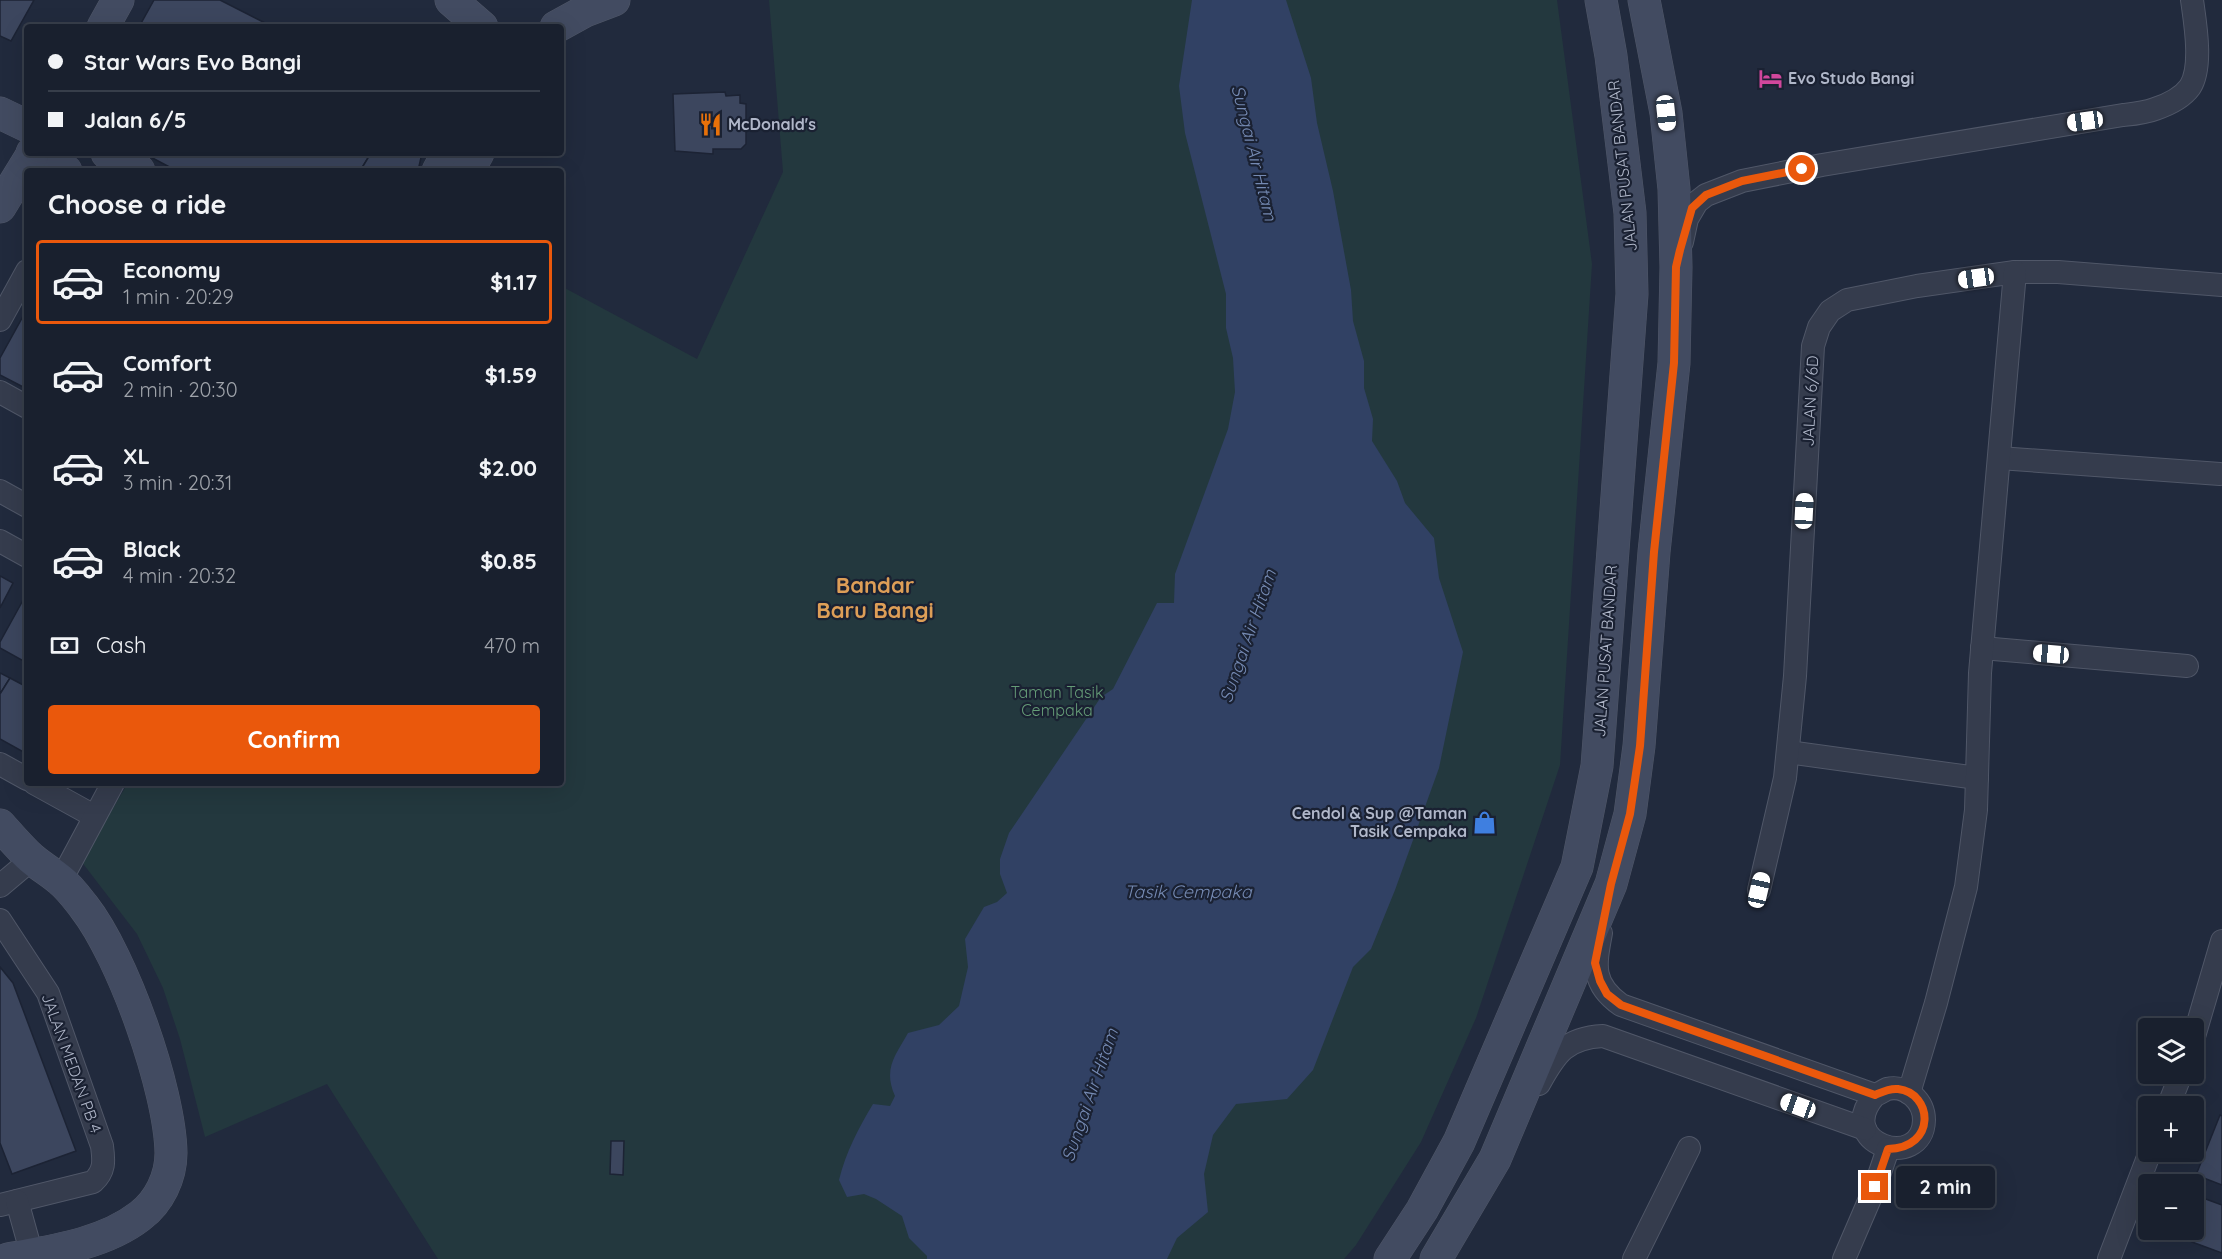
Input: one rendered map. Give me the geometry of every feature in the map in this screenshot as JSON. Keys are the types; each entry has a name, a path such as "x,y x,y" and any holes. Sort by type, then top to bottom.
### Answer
{"main road":[{"path":"83,24 95,0"},
{"path":"105,24 118,0"},
{"path":"451,0 479,24"},
{"path":"561,24 585,10 614,0"},
{"name":"JALAN PUSAT BANDAR","path":"1389,1259 1422,1210 1460,1142 1577,867 1597,766 1632,294 1630,213 1611,56 1601,0"},
{"path":"1436,1259 1495,1159 1611,884 1630,814 1640,746 1654,552 1674,363 1676,267 1674,189 1666,113 1644,0"},
{"path":"0,113 24,139"},
{"path":"0,207 26,156"},
{"path":"45,156 62,168"},
{"path":"112,156 134,168"},
{"path":"0,825 32,859 61,880 85,909 100,933 128,990 143,1030 158,1080 168,1126 171,1155 163,1190 142,1215 113,1233 20,1257"},
{"path":"0,850 32,859"}],"street":[{"path":"1676,267 1692,208 1706,195 1742,181 1822,165 2153,110 2173,101 2190,86 2196,64 2198,38 2192,0"},
{"path":"1909,1093 1936,1003 1966,887 1976,810 1982,648 2015,272"},
{"name":"JALAN 6/6D","path":"1759,890 1785,778 1795,676 1814,346 1818,327 1830,311 1847,300 1917,286 2015,272 2058,272 2222,285"},
{"path":"0,320 24,276"},
{"path":"0,392 24,405"},
{"path":"1999,458 2220,474"},
{"path":"0,491 24,504"},
{"path":"0,541 24,554"},
{"path":"1982,648 2187,666"},
{"path":"1788,752 1977,778"},
{"path":"0,764 24,777"},
{"path":"39,786 94,816"},
{"path":"61,880 111,786"},
{"path":"0,886 32,859"},
{"path":"1611,884 1595,963 1600,981 1607,994 1621,1005 1875,1095"},
{"name":"JALAN MEDAN PB 4","path":"0,920 48,993 102,1146 104,1162 101,1175 93,1182 9,1203"},
{"path":"2199,1018 2222,941"},
{"path":"1495,1159 1558,1053 1571,1042 1585,1037 1603,1036 1865,1130 1876,1143 1888,1149 1910,1145 1922,1132 1924,1112 1920,1102 1909,1093 1898,1089 1888,1089 1875,1095 1868,1103 1863,1118 1865,1130"},
{"path":"1634,1259 1689,1148"},
{"path":"1844,1259 1888,1149"},
{"path":"2109,1259 2146,1162"},
{"path":"9,1203 20,1257"}],"green space":[{"name":"Taman Tasik Cempaka","path":"769,0 1557,0 1592,264 1560,765 1476,1018 1421,1142 1356,1245 1344,1259 438,1259 327,1084 205,1137 180,1039 163,988 137,934 81,861 126,786 564,786 564,288 697,359 783,172"}],"water":[{"name":"Tasik Cempaka","path":"1192,0 1286,0 1311,78 1317,123 1333,191 1351,290 1353,321 1364,361 1364,388 1373,419 1372,441 1397,481 1405,503 1434,538 1439,578 1463,652 1439,768 1371,949 1353,967 1313,1070 1287,1099 1236,1104 1213,1135 1204,1174 1208,1212 1177,1238 1167,1259 927,1259 927,1256 909,1238 902,1216 864,1194 847,1197 839,1180 845,1160 873,1104 890,1106 895,1096 890,1070 908,1033 939,1025 959,1006 968,967 965,939 984,907 997,902 1007,893 1000,874 1000,859 1009,833 1101,697 1113,689 1157,603 1174,603 1175,574 1228,429 1235,392 1233,358 1226,328 1226,294 1185,133 1179,86"}],"building":[{"path":"0,0 34,0 11,41 0,36"},
{"path":"154,0 220,0 267,24 141,24"},
{"name":"McDonald's","path":"725,92 726,96 740,95 740,103 746,104 746,144 741,149 713,149 713,154 675,151 673,94"},
{"path":"149,156 369,156 362,168 171,168"},
{"path":"369,156 421,156 419,168 362,168"},
{"path":"24,315 24,387 0,375 0,358"},
{"path":"0,576 13,583 0,608"},
{"path":"24,598 24,661 0,648 0,642"},
{"path":"0,673 10,678 0,694"},
{"path":"10,678 24,685 24,752 0,739 0,694"},
{"path":"0,967 13,983 76,1151 12,1174 0,1143"},
{"path":"2220,1115 2222,1116 2222,1185 2204,1178 2204,1174 2196,1174 2201,1162 2204,1162 2204,1155"},
{"path":"611,1141 624,1141 623,1175 610,1174"},
{"path":"2204,1198 2222,1205 2222,1253 2192,1242 2193,1240 2204,1240"}],"place":[{"name":"Evo Studo Bangi","path":"1770,78"},
{"name":"McDonald's","path":"710,124"},
{"name":"Cendol & Sup @Taman Tasik Cempaka","path":"1485,822"}],"district":[{"name":"Bandar Baru Bangi","path":"875,598"}],"route":[{"path":"1802,169 1723,187 1697,202 1687,219 1676,267 1674,363 1654,552 1640,746 1630,814 1611,884 1595,963 1600,981 1607,994 1621,1005 1875,1095 1888,1089 1898,1089 1909,1093 1920,1102 1924,1112 1922,1132 1910,1145 1888,1149 1875,1187"}],"water label":[{"name":"Sungai Air Hitam","path":"1254,153"},
{"name":"Sungai Air Hitam","path":"1248,636"},
{"name":"Sungai Air Hitam","path":"1090,1095"}]}
